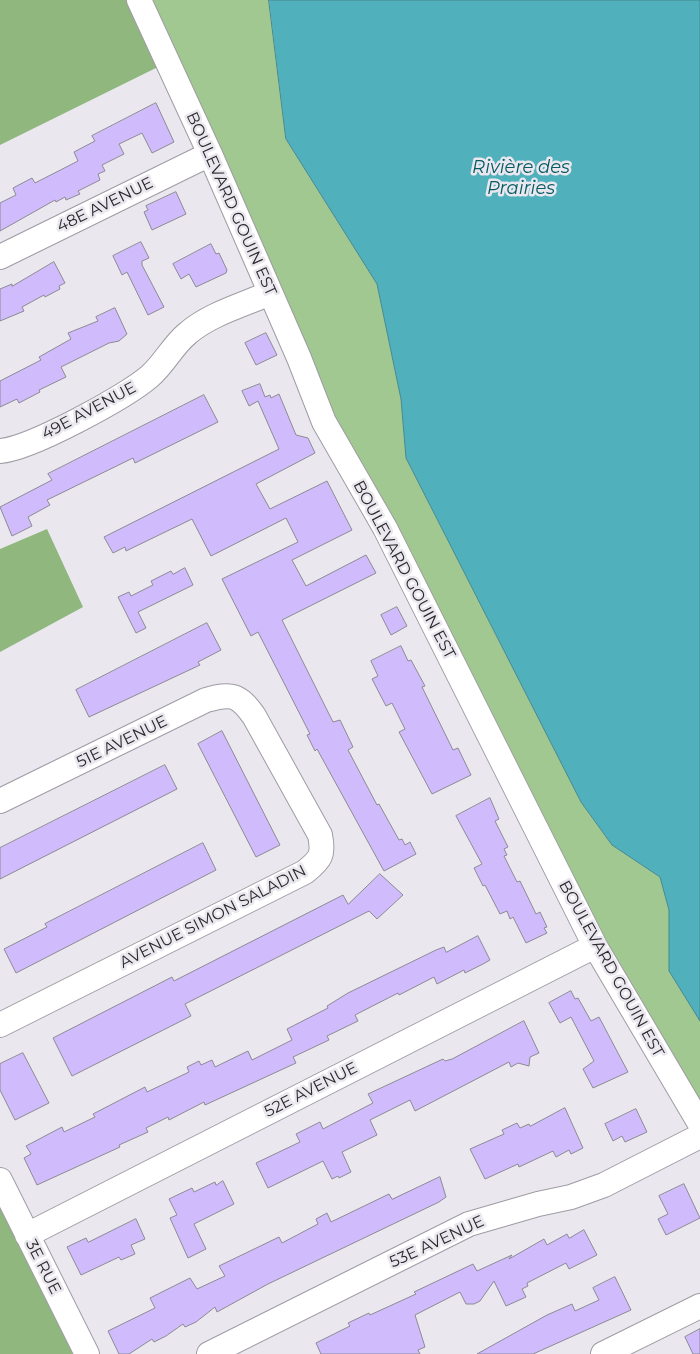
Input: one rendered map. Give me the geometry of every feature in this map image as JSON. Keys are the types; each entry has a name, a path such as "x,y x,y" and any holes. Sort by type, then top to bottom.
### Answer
{"street":[{"name":"BOULEVARD GOUIN EST","path":"139,0 210,154 324,422 385,528 595,946 700,1124"},
{"name":"48E AVENUE","path":"0,257 210,154"},
{"name":"49E AVENUE","path":"0,451 34,440 129,393 151,375 186,334 201,324 270,293"},
{"name":"51E AVENUE","path":"0,800 206,700 225,695 235,696 244,702"},
{"name":"AVENUE SIMON SALADIN","path":"0,1025 296,876 317,862 322,848 320,835 254,716 244,702"},
{"name":"52E AVENUE","path":"27,1235 595,946"},
{"name":"53E AVENUE","path":"209,1354 469,1224 530,1206 571,1197 604,1185 700,1136"},
{"name":"3E RUE","path":"0,1180 87,1354"},
{"path":"603,1354 700,1306"}],"green space":[{"path":"0,0 136,0 162,65 0,145"},
{"path":"139,0 269,0 286,139 377,284 401,399 406,458 581,802 612,845 660,877 669,910 669,971 700,1021 700,1124 324,422"},
{"path":"47,529 83,607 0,652 0,549"},
{"path":"0,1204 73,1354 0,1354"}],"water":[{"name":"Rivière des Prairies","path":"269,0 700,0 700,1021 669,971 669,910 660,877 612,845 581,802 406,458 401,399 377,284 286,139"}],"building":[{"path":"156,103 174,142 152,153 142,133 119,144 124,154 102,165 105,171 98,174 100,180 78,191 80,194 66,200 65,197 56,202 55,200 0,231 0,203 16,195 13,188 32,178 35,183 78,161 74,152 95,141 92,136"},
{"path":"176,192 186,214 152,230 144,212 148,210 146,206"},
{"path":"141,242 149,258 142,261 142,265 164,307 148,315 127,272 122,275 113,256"},
{"path":"211,244 216,254 219,253 227,270 226,273 196,287 189,274 181,279 173,264"},
{"path":"54,262 65,283 59,286 60,289 22,307 24,311 0,321 0,289 12,284 12,286"},
{"path":"115,308 127,334 119,341 109,343 61,367 66,377 39,390 40,392 19,403 17,399 0,407 0,381 41,360 39,357 71,339 68,333 98,321 96,317"},
{"path":"266,333 277,355 256,365 245,343"},
{"path":"260,384 265,397 270,395 271,398 279,394 296,435 308,438 315,453 256,484 270,509 327,481 352,530 292,560 306,586 366,555 376,573 282,620 333,722 340,720 353,747 348,750 377,805 379,804 399,840 402,839 405,845 410,842 416,854 384,871 317,749 315,751 307,735 310,734 258,632 251,636 222,579 298,542 286,518 211,556 192,519 126,551 125,547 113,553 104,537 279,449 258,401 249,406 242,391"},
{"path":"204,395 218,422 135,463 133,458 47,500 50,505 28,517 32,526 12,536 0,507 52,480 48,474"},
{"path":"185,568 193,585 138,612 146,628 136,633 118,597 129,592 131,596 153,585 151,581 171,571 173,574"},
{"path":"397,607 407,626 391,635 381,615"},
{"path":"207,623 221,650 198,662 200,665 89,717 76,690"},
{"path":"401,646 408,661 411,660 425,686 422,687 453,750 458,748 471,775 432,794 399,732 405,729 392,703 386,706 372,679 378,676 371,661"},
{"path":"222,731 280,845 256,857 198,744"},
{"path":"165,765 177,789 0,879 0,848"},
{"path":"490,798 499,819 495,821 508,847 504,849 507,855 504,856 517,882 520,881 536,914 540,912 547,927 544,928 547,933 526,943 513,917 510,919 507,911 500,914 485,885 483,886 474,868 482,864 456,816"},
{"path":"203,843 216,870 16,973 4,949 47,927 45,924"},
{"path":"380,874 403,895 377,919 369,911 185,1004 191,1016 72,1076 53,1038 172,977 174,981 343,895 348,904"},
{"path":"478,936 490,960 483,964 465,973 464,970 437,984 434,977 399,995 398,993 355,1015 358,1021 327,1036 329,1040 293,1057 296,1063 205,1105 204,1102 169,1120 168,1117 146,1128 148,1132 119,1145 120,1147 37,1185 24,1158 31,1154 26,1146 62,1127 64,1132 95,1117 93,1114 145,1087 147,1092 189,1072 187,1067 199,1061 201,1065 212,1060 215,1067 248,1051 252,1060 292,1040 287,1029 328,1008 327,1006 348,993 436,950 444,947 446,952"},
{"path":"571,991 575,999 578,998 591,1021 599,1017 628,1072 593,1088 583,1069 594,1061 571,1017 560,1023 549,1003"},
{"path":"524,1021 539,1053 530,1057 529,1066 518,1063 511,1067 509,1062 415,1111 410,1100 370,1120 377,1135 342,1152 351,1172 339,1178 338,1176 332,1179 323,1161 268,1188 256,1163 300,1142 296,1134 320,1122 323,1129 373,1103 368,1094 443,1059 445,1061 452,1059"},
{"path":"23,1053 49,1103 15,1120 0,1090 0,1064"},
{"path":"565,1108 583,1148 571,1154 569,1150 556,1157 553,1151 519,1167 518,1164 485,1179 470,1149 504,1134 502,1130 517,1123 520,1128 529,1124 530,1126"},
{"path":"636,1109 647,1132 625,1142 622,1136 613,1141 605,1124"},
{"path":"440,1177 446,1197 439,1202 268,1284 217,1312 215,1307 196,1322 185,1327 183,1324 166,1336 154,1342 152,1339 129,1354 119,1354 108,1331 155,1308 150,1298 190,1278 197,1289 225,1276 219,1266 279,1237 282,1243 318,1224 316,1219 327,1213 331,1222 389,1194 392,1199"},
{"path":"223,1181 234,1204 194,1224 206,1249 188,1258 170,1218 177,1215 169,1199 192,1188 194,1192 215,1182 216,1185"},
{"path":"684,1184 700,1218 666,1235 658,1219 668,1214 659,1196"},
{"path":"136,1219 145,1239 131,1245 135,1254 121,1260 119,1257 81,1275 67,1247 86,1238 88,1242"},
{"path":"584,1230 597,1255 569,1269 566,1263 527,1283 528,1286 522,1289 526,1297 506,1306 494,1281 480,1301 474,1304 466,1304 460,1292 415,1315 425,1347 418,1350 420,1354 321,1354 316,1343 350,1326 348,1323 416,1294 414,1292 473,1264 477,1271 512,1255 509,1259 544,1239 547,1245 567,1234 569,1238"},
{"path":"615,1277 631,1310 533,1354 477,1354 547,1315 572,1304 575,1311 599,1300 593,1288"},
{"path":"700,1329 700,1354 693,1354 685,1337"}]}
